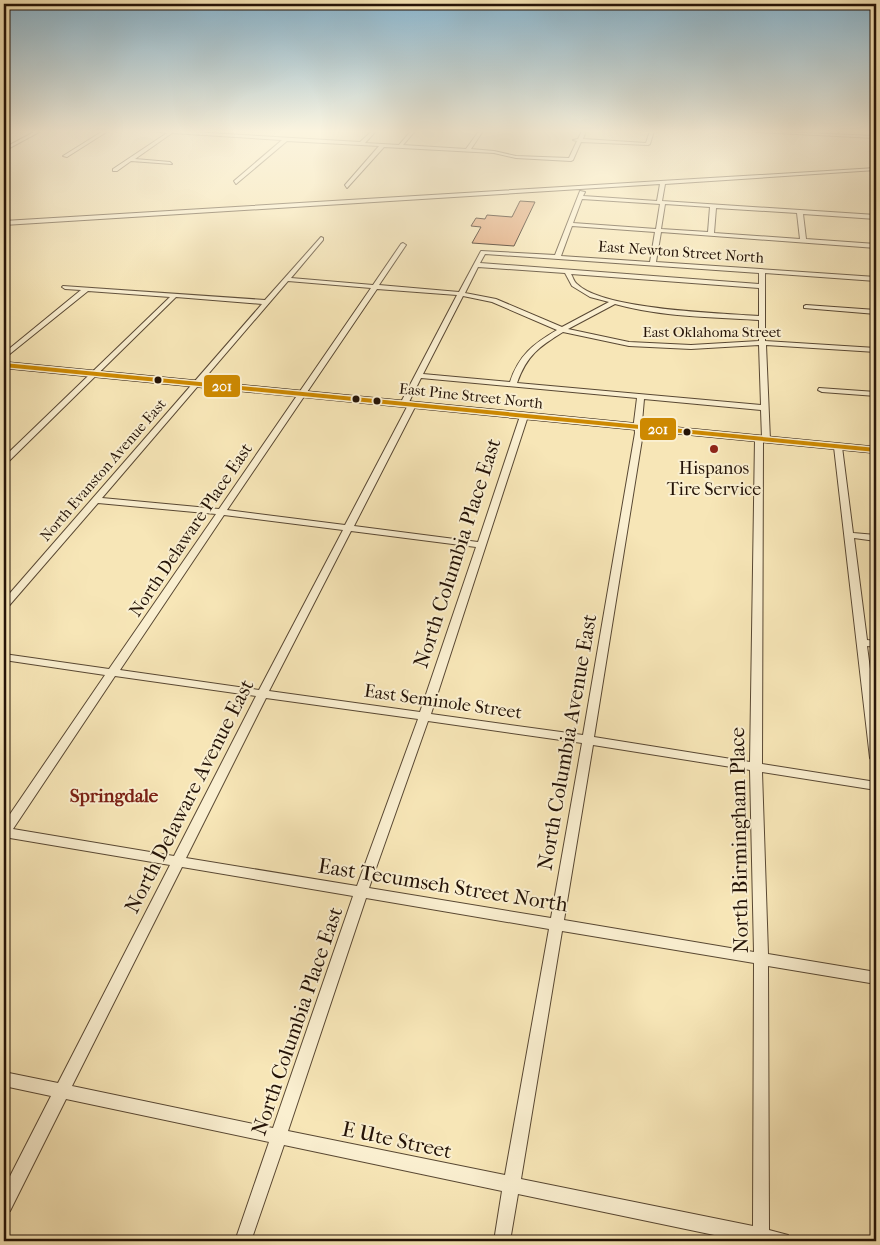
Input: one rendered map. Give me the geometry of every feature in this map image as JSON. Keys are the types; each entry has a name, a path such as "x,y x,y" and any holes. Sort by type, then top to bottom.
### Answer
{"main road":[{"name":"East Pine Street North","path":"4,365 876,450"}],"street":[{"path":"4,223 550,189"},
{"path":"558,256 583,189"},
{"path":"653,262 659,230 662,189"},
{"path":"580,197 876,216"},
{"path":"711,234 713,206"},
{"path":"800,212 803,241"},
{"path":"570,224 876,246"},
{"name":"North Evanston Avenue East","path":"4,606 321,238"},
{"name":"North Delaware Place East","path":"4,832 403,245"},
{"name":"East Newton Street North","path":"483,252 653,262 876,279"},
{"name":"North Delaware Avenue East","path":"4,1205 348,529 408,405 419,376 483,252"},
{"path":"660,278 663,263"},
{"path":"477,264 762,286"},
{"path":"567,271 567,277 575,287 594,297 612,303 638,308 763,318"},
{"name":"North Birmingham Place","path":"761,1239 761,960 756,768 762,439 765,408 762,343 762,271"},
{"name":"East Oklahoma Street","path":"286,280 462,294 494,300 563,330 629,344 692,347 762,343 876,350"},
{"path":"65,287 266,302"},
{"path":"4,356 86,289"},
{"path":"4,461 175,295"},
{"path":"513,384 520,366 528,355 563,330 612,303"},
{"path":"806,307 876,312"},
{"path":"419,376 765,408"},
{"path":"822,390 876,394"},
{"name":"North Columbia Avenue East","path":"502,1241 588,740 642,396"},
{"name":"North Columbia Place East","path":"243,1241 361,892 424,717 524,416"},
{"path":"838,447 876,758"},
{"path":"96,500 222,512 480,544"},
{"path":"849,535 876,538"},
{"path":"861,642 876,644"},
{"name":"East Seminole Street","path":"4,657 588,740 876,786"},
{"name":"East Tecumseh Street North","path":"4,832 876,978"},
{"name":"E Ute Street","path":"4,1079 511,1184 761,1239 782,1241"}],"building":[{"path":"520,201 535,202 514,246 472,243 481,227 471,226 476,218 485,219 487,215 512,217"}],"transit line":[{"name":"201","path":"4,365 876,450"}],"place":[{"name":"Hispanos Tire Service","path":"714,449"}],"district":[{"name":"Springdale","path":"114,796"}]}
